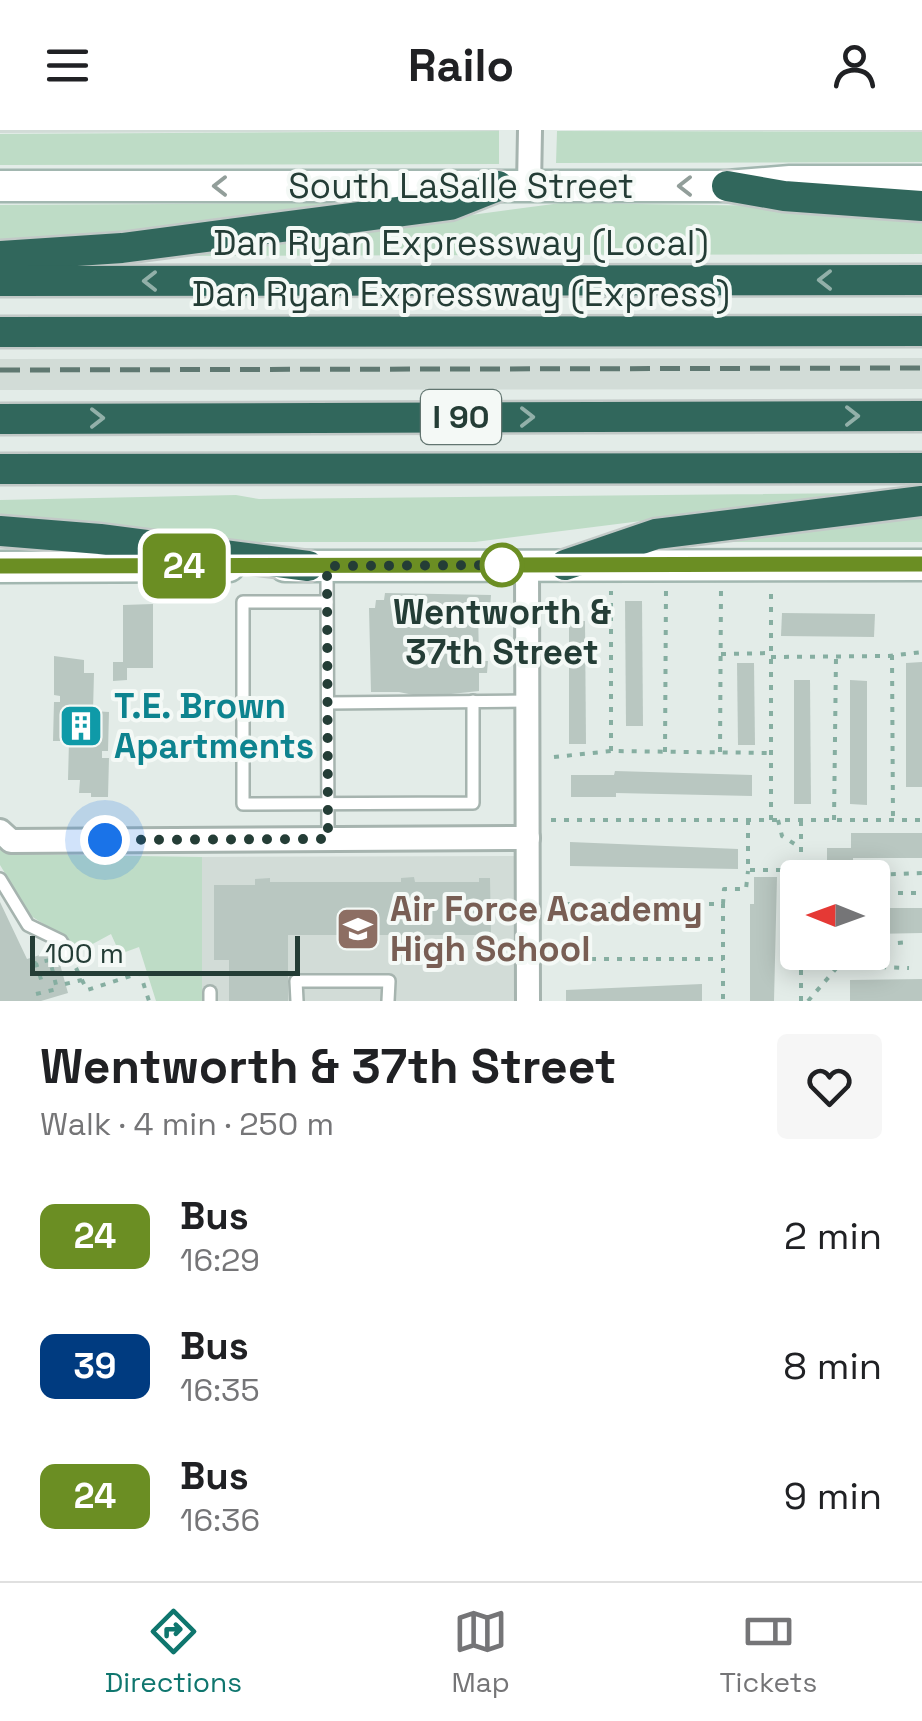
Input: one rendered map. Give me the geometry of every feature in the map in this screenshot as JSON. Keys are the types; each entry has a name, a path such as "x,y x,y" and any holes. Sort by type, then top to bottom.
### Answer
{"highway":[{"path":"0,256 122,248 450,205 498,186"},
{"path":"727,186 784,196 922,206"},
{"name":"Dan Ryan Expressway (Local)","path":"0,281 922,280"},
{"name":"Dan Ryan Expressway (Express)","path":"0,332 922,332"},
{"name":"I 90","path":"0,418 922,416"},
{"name":"I 90","path":"0,469 922,468"},
{"path":"564,565 656,534 922,502"},
{"path":"0,531 318,566"}],"main road":[{"name":"South LaSalle Street","path":"0,186 727,186 790,180 922,181"},
{"path":"0,566 922,564"}],"street":[{"path":"529,186 530,130"},
{"path":"527,565 528,1001"},
{"path":"6,836 528,838"}],"lane":[{"path":"318,566 327,602 328,839"},
{"path":"327,602 243,602 243,804 474,803 474,701"},
{"path":"328,703 527,700"},
{"path":"0,879 28,925 61,940 70,956"},
{"path":"297,1001 296,982 388,980 388,1001"}],"path":[{"path":"611,751 612,589"},
{"path":"666,589 666,752"},
{"path":"720,589 720,752"},
{"path":"771,590 771,820"},
{"path":"721,654 836,657 922,652"},
{"path":"892,655 892,820"},
{"path":"834,820 836,657"},
{"path":"554,757 611,751 771,753"},
{"path":"551,820 922,820"},
{"path":"723,1001 724,889 746,889 748,820"},
{"path":"778,820 782,836 801,848"},
{"path":"801,860 802,820"},
{"path":"748,870 780,872"},
{"path":"890,874 922,873"},
{"path":"890,892 922,893"},
{"path":"553,904 723,904"},
{"path":"890,944 910,942"},
{"path":"70,956 86,990 140,973 148,1001"},
{"path":"552,959 723,959"},
{"path":"36,994 58,989 50,960 36,963 43,986"},
{"path":"890,967 909,968"},
{"path":"803,970 805,1001"},
{"path":"805,1001 833,970"},
{"path":"65,984 82,980"}],"shaded area":[{"path":"499,130 499,131 0,133"},
{"path":"557,130 922,130 922,132"},
{"path":"922,358 922,389 0,390 0,359"},
{"name":"Air Force Academy High School","path":"514,856 514,1001 202,1001 202,857"}],"green space":[{"path":"499,131 499,164 0,165 0,134"},
{"path":"557,131 922,132 922,162 556,163"},
{"path":"357,203 120,237 0,243 0,205"},
{"path":"561,203 780,206 922,219 922,254 166,256"},
{"path":"864,493 475,542 251,542 0,522 0,500 236,495 259,499"},
{"path":"922,511 922,542 691,542"},
{"path":"0,850 10,854 202,857 202,1001 156,1001 139,947 120,954 111,934 76,953 67,939 31,916 0,865"}],"building":[{"path":"385,593 491,595 490,609 478,609 479,661 488,661 487,673 479,673 479,691 423,697 371,692 369,608 375,608 376,600 384,600"},
{"path":"625,601 642,601 643,726 626,726"},
{"path":"153,604 153,668 127,668 127,680 113,681 113,662 123,662 123,605"},
{"path":"782,613 875,614 874,637 781,636"},
{"path":"569,621 585,621 586,744 569,744"},
{"name":"T.E. Brown Apartments","path":"54,656 84,660 84,673 94,673 93,711 109,712 108,751 102,751 102,758 109,758 108,797 79,793 80,780 68,780 69,741 53,741 54,702 60,702 60,696 54,695"},
{"path":"922,662 922,787 906,787 906,663"},
{"path":"737,663 754,663 755,745 738,745"},
{"path":"794,680 810,680 811,804 794,804"},
{"path":"850,680 867,681 867,805 850,804"},
{"path":"615,771 752,775 752,796 616,793 616,797 571,797 571,775 614,775"},
{"path":"851,833 922,833 922,858 827,860 827,848 851,848"},
{"path":"570,842 738,849 738,869 570,866"},
{"path":"414,877 415,882 479,882 479,878 490,878 491,935 288,935 288,1001 229,1001 229,960 214,960 214,885 255,885 255,879 270,878 270,882 401,882 401,878"},
{"path":"754,877 777,877 774,1001 750,1001 750,904 754,904"},
{"path":"0,902 27,959 56,950 68,993 41,1001 0,1001"},
{"path":"890,908 922,908 922,933 890,934"},
{"path":"922,979 922,1001 850,1001 850,980"},
{"path":"702,984 702,1001 566,1001 566,990"}],"railway":[{"path":"0,370 922,368"}],"bus line":[{"name":"24","path":"0,566 922,564"}],"place":[{"name":"Wentworth & 37th Street","path":"502,565"},
{"name":"T.E. Brown Apartments","path":"81,726"},
{"name":"Air Force Academy High School","path":"358,929"}],"route":[{"path":"105,840 328,839 327,566 502,565"}]}
